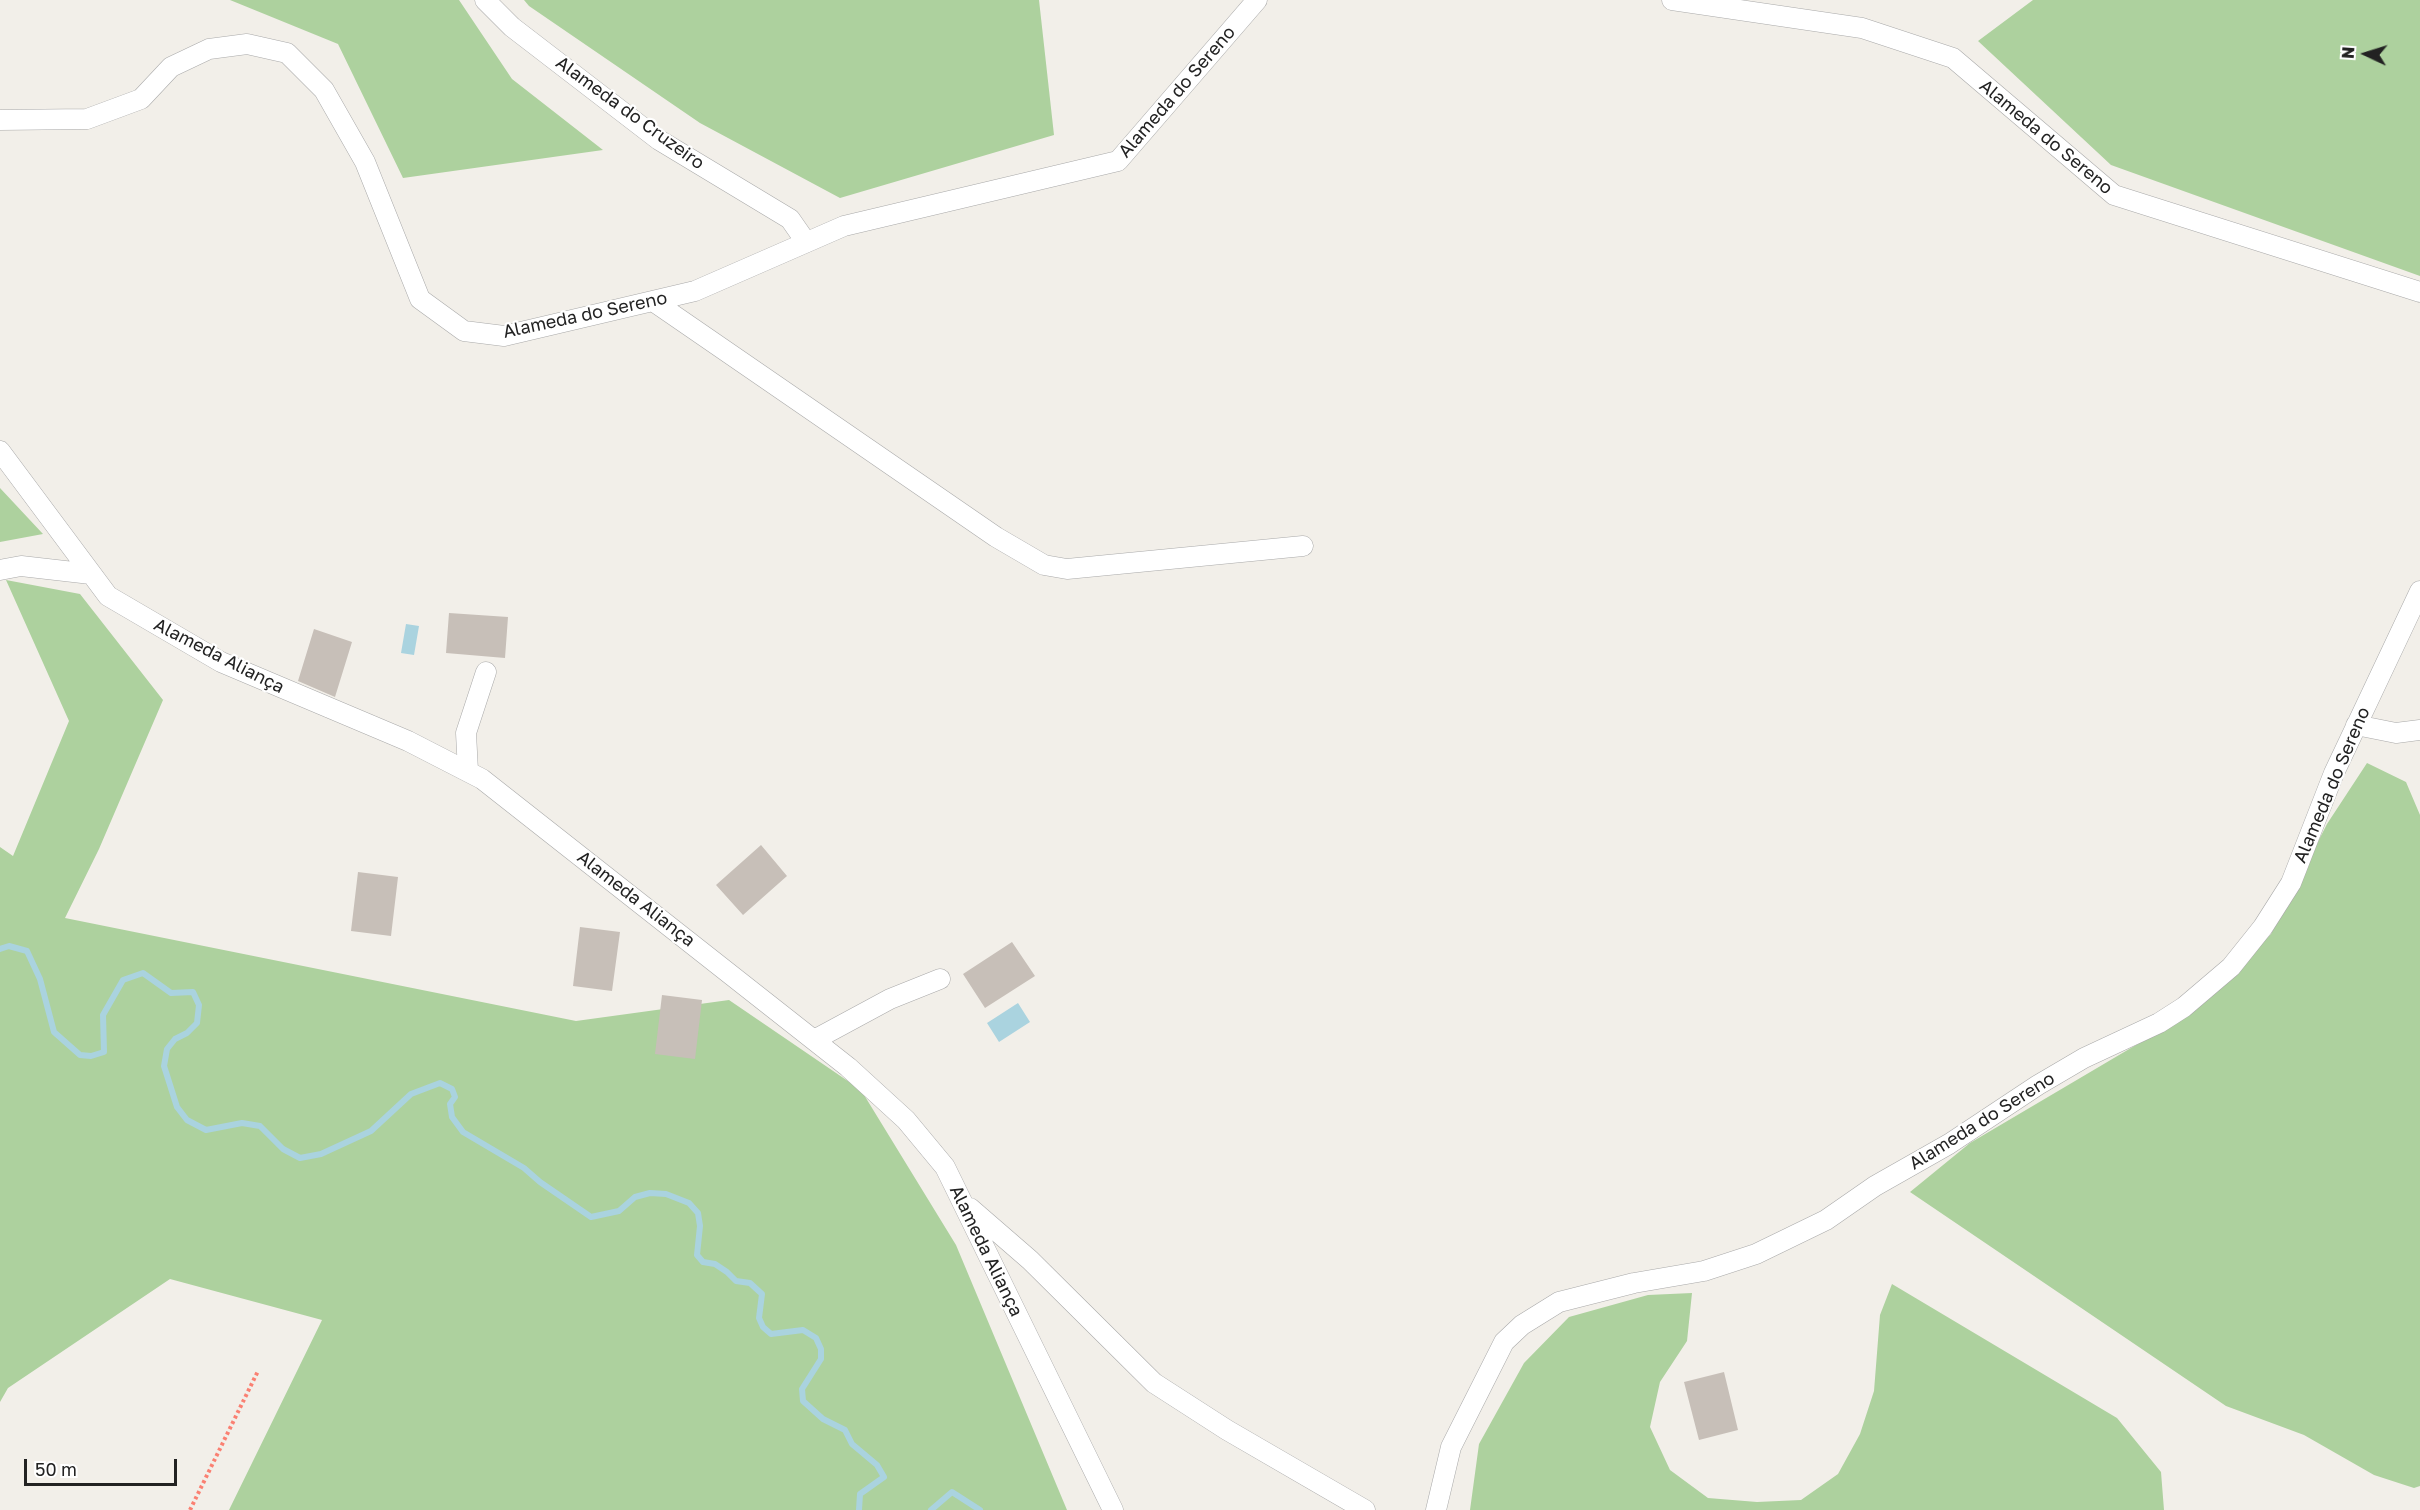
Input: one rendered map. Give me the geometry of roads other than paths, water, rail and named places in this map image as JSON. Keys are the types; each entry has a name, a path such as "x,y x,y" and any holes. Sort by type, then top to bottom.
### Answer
{"street":[{"name":"Alameda do Cruzeiro","path":"485,0 512,27 659,140 790,219 806,242"},
{"name":"Alameda do Sereno","path":"0,120 87,119 141,99 171,67 209,49 247,44 287,53 324,90 365,162 420,298 464,331 504,336 695,291 844,226 1118,161 1257,0"},
{"name":"Alameda do Sereno","path":"1672,0 1862,28 1953,58 2114,195 2420,292"},
{"path":"653,301 996,537 1044,565 1067,569 1303,546"},
{"name":"Alameda Aliança","path":"0,451 108,596 192,646 284,690 408,741 468,771 509,800 856,1075 928,1144 945,1167 1113,1510"},
{"path":"0,570 21,566 91,574"},
{"name":"Alameda do Sereno","path":"1436,1510 1451,1447 1504,1342 1522,1325 1559,1302 1634,1283 1704,1271 1756,1254 1795,1236 1826,1220 1875,1186 1949,1144 2038,1085 2084,1058 2159,1023 2184,1007 2231,967 2263,927 2291,883 2314,821 2356,725 2420,591"},
{"path":"468,771 466,733 486,672"},
{"path":"2356,725 2396,733 2420,730"},
{"path":"814,1040 890,999 940,979"},
{"path":"963,1203 1030,1260 1154,1383 1227,1430 1365,1510"}],"water":[{"path":"406,624 419,626 414,655 401,653"},
{"path":"1018,1003 1030,1022 999,1042 987,1023"}],"waterway":[{"path":"0,949 9,946 27,951 40,979 54,1032 80,1055 91,1056 104,1052 103,1015 123,980 143,973 171,993 193,992 199,1005 197,1023 187,1033 175,1039 167,1049 164,1066 177,1107 187,1120 206,1130 242,1123 260,1126 283,1149 300,1158 321,1154 371,1131 411,1094 440,1083 452,1089 455,1097 450,1104 452,1117 463,1132 524,1168 540,1182 591,1217 619,1211 635,1197 650,1193 666,1194 689,1203 698,1213 700,1226 697,1255 703,1262 715,1264 736,1281 750,1283 762,1294 759,1318 763,1327 771,1334 803,1330 816,1338 821,1349 821,1359 802,1389 803,1401 823,1419 845,1430 852,1444 877,1465 884,1477 860,1494 859,1510"},
{"path":"931,1510 952,1492 980,1510"}]}
